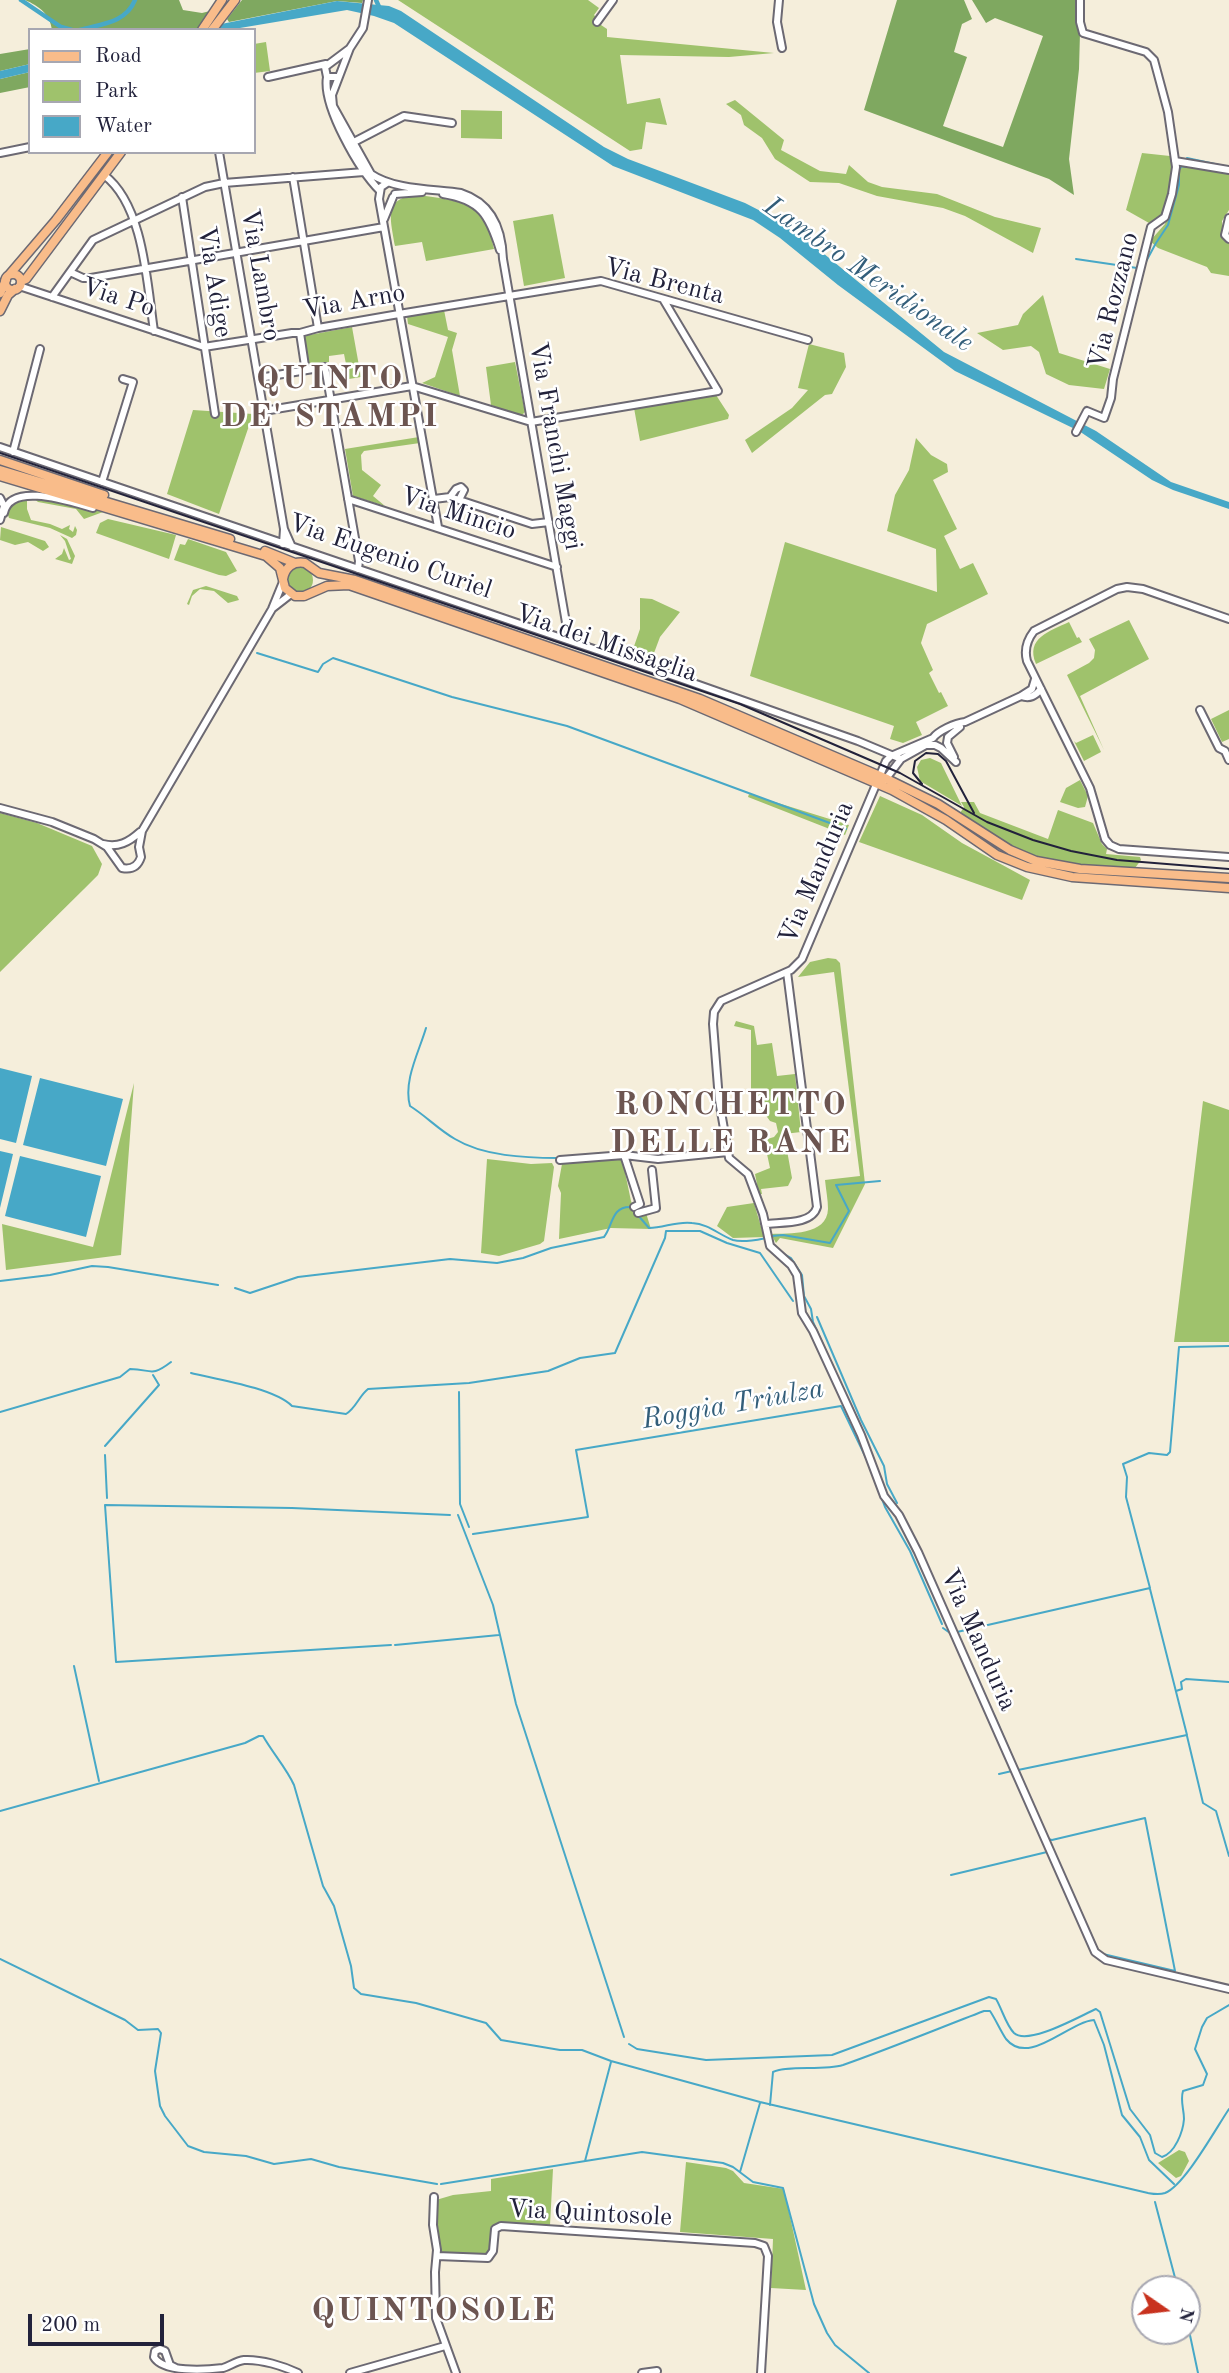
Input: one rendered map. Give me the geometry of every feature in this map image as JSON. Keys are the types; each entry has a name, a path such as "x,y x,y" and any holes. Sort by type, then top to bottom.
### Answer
{"main road":[{"path":"203,28 221,2"},
{"path":"214,28 233,3"},
{"path":"0,293 5,278 56,220 106,154"},
{"path":"0,311 8,295 29,275 120,154"},
{"path":"5,278 9,288 18,285"},
{"path":"0,460 169,519"},
{"name":"Via Eugenio Curiel","path":"0,470 169,519 295,563"},
{"name":"Via Eugenio Curiel","path":"0,476 266,556 280,568 283,580"},
{"path":"291,594 283,580 286,570 295,563"},
{"name":"Via dei Missaglia","path":"295,563 305,563 325,574 355,580 668,687 938,804 1010,850 1037,861 1080,869 1229,878"},
{"path":"313,590 317,579 314,570"},
{"name":"Via dei Missaglia","path":"291,594 302,596 332,585 349,585 680,699 881,779 997,855 1041,872 1072,877 1229,888"}],"street":[{"path":"368,0 363,28 350,48 332,95 333,106 363,172 380,193"},
{"path":"597,22 613,0"},
{"path":"779,0 777,22 782,48"},
{"name":"Via Rozzano","path":"1076,432 1088,411 1104,418 1151,227 1165,217 1172,194 1175,161 1168,112 1154,60 1143,51 1083,33 1080,0"},
{"path":"350,48 330,63 325,85 328,102 371,174 390,184 394,196 384,224"},
{"path":"268,77 330,63 339,64 341,70"},
{"path":"312,66 337,78"},
{"path":"351,144 404,116 452,123"},
{"path":"0,153 28,146"},
{"name":"Via Lambro","path":"219,154 284,529"},
{"path":"1175,161 1229,170"},
{"path":"52,297 93,240 205,187 224,183 363,172"},
{"path":"104,175 117,186 135,219 154,331"},
{"path":"293,177 318,328"},
{"path":"390,184 381,187 379,199 438,527"},
{"name":"Via Franchi Maggi","path":"390,184 471,196 495,218 502,238 509,296 569,640"},
{"name":"Via Franchi Maggi","path":"380,193 386,199 416,191 447,195 470,202 481,209 491,222 503,258"},
{"name":"Via Adige","path":"181,197 215,414"},
{"path":"1229,218 1225,234 1229,239"},
{"path":"70,272 83,278 91,278 384,224"},
{"name":"Via Brenta","path":"509,296 601,281 808,340"},
{"name":"Via Po","path":"18,285 204,347"},
{"name":"Via Arno","path":"204,347 509,296"},
{"path":"264,411 412,386 531,422 718,391 663,299"},
{"path":"300,333 307,369"},
{"path":"13,452 40,349"},
{"path":"259,378 325,367 359,561 358,569"},
{"path":"102,482 133,383 122,379"},
{"name":"Via Eugenio Curiel","path":"0,447 858,741"},
{"path":"450,497 461,487 464,490 459,500"},
{"path":"0,520 10,500 26,495 117,514"},
{"path":"434,499 450,497 532,524 549,522"},
{"path":"0,498 4,513"},
{"name":"Via Mincio","path":"348,499 557,567"},
{"path":"274,540 284,529"},
{"path":"283,544 284,529"},
{"path":"284,529 292,547"},
{"path":"0,808 52,822 103,844 118,845 130,841 142,831 272,609 283,580"},
{"path":"1229,619 1143,589 1117,589 1032,634 1027,643 1026,657 1090,788 1107,843 1119,849 1229,857"},
{"path":"272,609 291,594"},
{"path":"1033,692 1035,679"},
{"path":"858,741 891,755 900,755 941,741 965,722 1021,696 1027,698 1041,689"},
{"path":"1033,692 1046,701"},
{"path":"1200,710 1219,748 1229,760"},
{"path":"858,741 900,755"},
{"path":"881,779 891,755"},
{"path":"881,779 900,755"},
{"name":"Via Manduria","path":"881,779 799,963 787,972 721,1002 715,1010 713,1020 719,1100 727,1152 731,1161 747,1173 772,1249 797,1275 802,1313 861,1435 885,1500 899,1515 918,1552 1095,1952 1106,1960 1229,1989"},
{"path":"103,844 118,865 132,868 141,857 139,848 142,831"},
{"path":"130,841 139,848"},
{"path":"114,856 118,845"},
{"name":"Via Manduria","path":"765,1224 808,1218 816,1213 817,1206 787,972"},
{"path":"560,1160 624,1155 658,1158 727,1152"},
{"path":"624,1155 640,1204 636,1210 656,1209 652,1170"},
{"path":"637,1193 654,1191"},
{"path":"434,2197 433,2225 438,2256 435,2272 436,2318 456,2373"},
{"name":"Via Quintosole","path":"438,2256 488,2258 493,2251 495,2229 501,2226 755,2243 764,2246 768,2256 761,2373"},
{"path":"349,2373 445,2346"},
{"path":"176,2368 226,2370 244,2360 280,2366 298,2373"},
{"path":"642,2373 657,2371"}],"green space":[{"path":"25,0 179,0 183,10 202,13 210,11 199,28 51,28 49,19 35,5"},
{"path":"242,0 363,0 362,3 337,1 229,22 227,19"},
{"path":"398,0 588,0 599,8 594,15 597,18 595,21 607,29 607,37 774,53 729,57 620,55 627,104 660,98 667,125 646,122 642,149 630,151"},
{"path":"897,0 964,0 972,19 962,24 954,52 967,57 943,126 1003,147 1043,36 995,18 986,23 972,0 1076,0 1080,33 1079,69 1069,159 1074,195 1049,179 864,110"},
{"path":"266,42 270,71 256,73 256,44"},
{"path":"28,49 28,64 0,71 0,54"},
{"path":"28,72 28,87 0,93 0,79"},
{"path":"735,100 784,140 781,150 820,171 846,174 849,165 868,182 882,187 937,194 995,217 1041,228 1033,253 965,216 943,208 877,196 839,183 810,182 775,159 762,138 744,125 741,115 726,104"},
{"path":"461,110 502,111 502,139 461,138"},
{"path":"1142,153 1170,156 1172,170 1166,207 1162,214 1149,223 1126,210"},
{"path":"1181,164 1229,173 1229,210 1222,221 1223,237 1229,241 1229,276 1211,273 1207,267 1158,248 1150,241 1165,224"},
{"path":"418,195 458,202 477,212 485,221 494,249 426,261 422,242 395,246 391,219 394,205 399,200"},
{"path":"553,214 565,278 524,286 513,221"},
{"path":"1043,295 1059,353 1110,369 1104,389 1069,385 1046,374 1039,352 1031,346 1003,350 977,333 1018,325 1023,314"},
{"path":"444,310 448,330 457,333 452,350 460,396 422,383 435,377 448,337 408,324 407,316"},
{"path":"352,327 361,377 349,379 344,354 329,356 329,362 309,365 304,336"},
{"path":"809,344 844,353 846,367 832,394 825,395 752,453 745,440 792,408 808,390 798,388"},
{"path":"515,362 525,412 521,416 491,405 486,367"},
{"path":"716,395 729,415 728,419 640,441 634,408"},
{"path":"193,410 253,414 219,514 167,494"},
{"path":"419,437 420,443 364,451 361,455 362,470 381,485 373,496 385,506 353,496 345,449"},
{"path":"916,438 931,455 947,464 948,472 933,480 957,529 944,536 960,569 973,563 988,594 927,624 921,643 933,670 929,673 948,706 916,722 922,735 903,743 890,739 894,726 750,676 785,542 937,592 936,549 887,531 895,495 909,470"},
{"path":"33,498 103,512 84,519 76,509 38,502"},
{"path":"27,499 31,520 62,529 70,525 69,529 73,532 75,526 76,535 72,538 50,528 9,518 7,512 13,500"},
{"path":"108,519 176,535 169,559 96,533 100,523"},
{"path":"1,527 45,541 49,547 43,551 28,542 15,545 0,540"},
{"path":"60,535 67,539 75,556 72,564 55,559 62,554 64,548 69,560 71,559"},
{"path":"188,539 226,552 237,571 226,576 219,575 174,560 180,544 185,545"},
{"path":"300,567 309,571 313,580 309,589 300,593 291,589 287,580 291,571"},
{"path":"206,586 237,596 239,600 228,603 214,591 200,589 192,596 189,605 187,604 193,590"},
{"path":"640,598 652,599 680,612 660,637 651,661 631,655 640,629"},
{"path":"1129,620 1149,659 1080,696 1104,750 1067,675 1094,658 1095,650 1089,639"},
{"path":"1069,622 1082,642 1036,664 1033,655 1037,642 1047,632"},
{"path":"1229,710 1229,739 1222,742 1211,719"},
{"path":"1093,735 1101,752 1084,761 1074,741 1076,743"},
{"path":"930,758 941,763 962,806 920,781 917,767 921,760"},
{"path":"1080,780 1088,796 1085,807 1078,808 1060,802 1066,788"},
{"path":"749,794 849,825 845,835 748,797"},
{"path":"880,796 922,815 962,843 1030,880 1022,900 859,842"},
{"path":"961,802 974,802 980,813 1048,839 1058,810 1093,823 1107,849 1106,854 1140,857 1141,860 1135,868 1105,867 1060,862 1030,854 1001,840 960,813 964,807"},
{"path":"0,813 37,823 92,846 102,864 98,875 0,972"},
{"path":"836,959 840,963 865,1184 833,1248 780,1238 776,1243 771,1234 814,1229 826,1218 828,1209 825,1180 860,1176 834,972 798,977 810,962"},
{"path":"736,1021 754,1026 757,1045 772,1043 777,1076 795,1074 801,1132 784,1134 792,1178 788,1186 761,1189 762,1194 757,1195 755,1174 770,1168 764,1140 774,1137 778,1132 776,1123 770,1121 751,1095 751,1030 734,1026"},
{"path":"134,1083 121,1255 6,1270 2,1224 93,1247"},
{"path":"1203,1101 1229,1110 1229,1342 1174,1342"},
{"path":"622,1158 631,1201 638,1218 646,1213 651,1229 611,1228 559,1239 561,1193 558,1186 562,1164"},
{"path":"487,1159 531,1164 552,1163 554,1167 544,1241 540,1244 499,1256 481,1253"},
{"path":"754,1203 764,1237 733,1238 717,1226 727,1207"},
{"path":"1179,2150 1185,2152 1189,2161 1181,2176 1176,2178 1158,2163"},
{"path":"686,2162 726,2168 733,2171 744,2183 784,2189 806,2290 771,2288 773,2239 680,2232"},
{"path":"553,2169 550,2225 496,2223 493,2246 488,2258 440,2253 436,2200 453,2195 491,2191 491,2179"}],"water":[{"path":"337,1 389,6 401,11 604,147 628,159 745,203 778,220 823,253 944,352 1096,431 1171,482 1229,502 1229,509 1152,480 1079,431 955,371 753,220 613,166 394,23 347,10 240,28 201,28"},
{"path":"28,64 28,72 0,79 0,71"},
{"path":"0,1068 32,1076 16,1143 0,1139"},
{"path":"40,1078 123,1099 106,1166 23,1145"},
{"path":"0,1151 13,1154 0,1208"},
{"path":"20,1156 101,1176 86,1237 5,1216"}],"waterway":[{"path":"21,0 65,28"},
{"path":"88,28 126,14 135,0"},
{"path":"376,0 380,9"},
{"path":"1187,158 1229,167"},
{"path":"1142,269 1168,225 1179,185 1179,170 1182,166 1186,167"},
{"path":"1076,259 1137,268"},
{"path":"257,653 318,672 323,664 333,658 452,697 567,726 846,829"},
{"path":"426,1028 410,1077 410,1106 466,1145 518,1156 558,1158"},
{"path":"772,1236 783,1235 830,1243 849,1211 836,1185 880,1181"},
{"path":"235,1288 250,1293 298,1277 450,1259 497,1263 523,1258 551,1248 604,1237 616,1213 631,1207 649,1228 692,1223 704,1225 737,1241 766,1238"},
{"path":"191,1373 259,1389 292,1406 346,1414 368,1389 469,1383 548,1371 580,1358 615,1353 666,1231 700,1231 760,1253 793,1301"},
{"path":"784,1254 791,1258 802,1275 804,1296 811,1309 813,1322 843,1389"},
{"path":"0,1281 50,1275 92,1266 218,1285"},
{"path":"805,1312 812,1322"},
{"path":"817,1317 861,1420 884,1466 887,1484 897,1503"},
{"name":"Roggia Triulza","path":"957,1632 1150,1588 1126,1497 1127,1477 1123,1464 1149,1453 1167,1455 1170,1452 1179,1347 1229,1346"},
{"name":"Roggia Triulza","path":"0,1412 120,1377 130,1369 151,1372 171,1362"},
{"path":"105,1446 159,1385 153,1375"},
{"name":"Roggia Triulza","path":"459,1392 460,1504 469,1527"},
{"name":"Roggia Triulza","path":"473,1534 588,1517 576,1450 841,1406 866,1458"},
{"path":"867,1442 881,1479"},
{"path":"105,1455 107,1498"},
{"name":"Roggia Triulza","path":"871,1470 885,1507 910,1551 942,1624"},
{"path":"895,1504 917,1542"},
{"path":"391,1645 116,1662 105,1505 292,1508 450,1515"},
{"path":"458,1515 493,1605 516,1704 624,2037"},
{"name":"Roggia Triulza","path":"994,1715 1018,1770 1187,1735 1150,1589"},
{"name":"Roggia Triulza","path":"944,1604 988,1702"},
{"name":"Roggia Triulza","path":"943,1628 950,1633"},
{"path":"395,1645 499,1635"},
{"path":"74,1666 99,1781"},
{"path":"1176,1691 1182,1689 1181,1682 1186,1679 1229,1682"},
{"path":"0,1811 263,1736 294,1785 323,1886 334,1906 351,1966 354,1988 361,1994 416,2003 486,2023 501,2040 560,2050 582,2050 611,2061 760,2102 1152,2194 1165,2193 1182,2179 1229,2109"},
{"name":"Roggia Triulza","path":"1187,1736 1203,1803 1216,1811 1229,1856"},
{"path":"999,1774 1012,1771 1046,1849"},
{"path":"1048,1839 1145,1818 1175,1971 1103,1954"},
{"path":"951,1875 1047,1852"},
{"path":"1089,1930 1098,1951"},
{"path":"0,1959 125,2020 138,2030 158,2029 161,2033 155,2071 160,2106 188,2146 204,2152 246,2156 274,2164 311,2159 339,2167 437,2184"},
{"path":"629,2044 637,2049 706,2060 832,2055 989,1997 996,1999 1011,2030 1021,2036 1042,2033 1096,2009 1100,2012 1130,2109 1150,2135 1155,2153 1162,2157 1174,2147 1182,2130 1183,2091 1203,2085 1207,2074 1195,2049 1202,2027 1207,2018 1229,2005"},
{"path":"770,2105 773,2072 843,2065 984,2011 990,2011 1006,2039 1015,2046 1026,2048 1037,2046 1094,2020 1104,2045 1122,2115 1140,2137 1149,2160 1174,2184"},
{"path":"585,2161 611,2062"},
{"path":"740,2172 760,2103"},
{"path":"441,2184 642,2152 723,2163 753,2182 783,2188 814,2304 827,2333 835,2345 869,2373"},
{"path":"1155,2202 1174,2275"},
{"path":"1192,2345 1198,2373"}],"tram line":[{"path":"0,453 740,704 900,773 987,822 1033,840 1117,860 1229,869"},
{"path":"922,784 913,773 915,761 926,753 938,754 946,761 974,813"}],"district":[{"name":"QUINTO DE' STAMPI","path":"330,398"},
{"name":"RONCHETTO DELLE RANE","path":"731,1124"},
{"name":"QUINTOSOLE","path":"434,2311"}],"water label":[{"name":"Lambro Meridionale","path":"868,275"}]}
